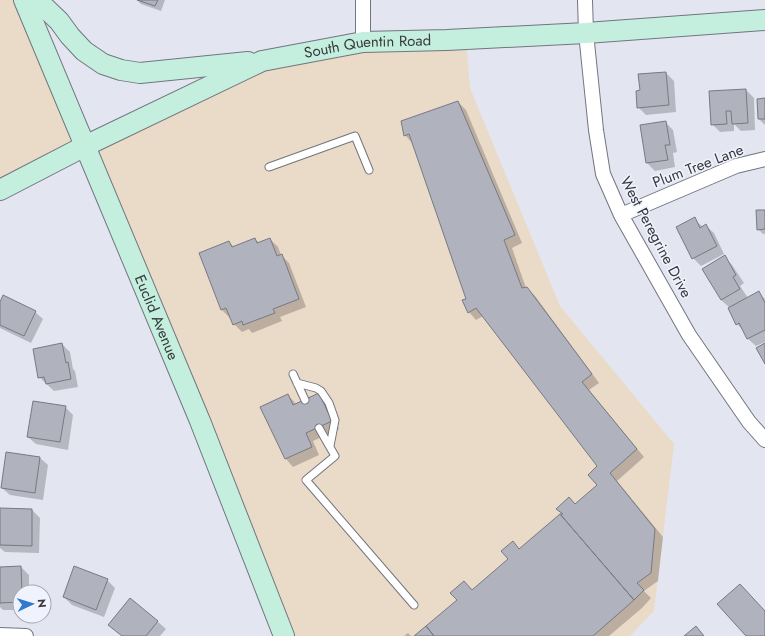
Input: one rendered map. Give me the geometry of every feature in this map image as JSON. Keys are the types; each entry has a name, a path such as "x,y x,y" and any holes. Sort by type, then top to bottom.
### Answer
{"main road":[{"name":"Euclid Avenue","path":"24,0 200,421 284,636"},
{"path":"37,0 59,22 84,51 103,64 121,70 140,73 262,61"},
{"name":"South Quentin Road","path":"0,190 85,146 262,61 363,42 447,40 586,33 765,20"}],"street":[{"path":"362,0 363,42"},
{"name":"West Peregrine Drive","path":"584,0 596,130 603,174 621,215 689,335 749,422 765,440"},
{"name":"Plum Tree Lane","path":"621,215 736,166 765,160"},
{"path":"0,635 26,636"}],"lane":[{"path":"269,166 355,136 369,170"},
{"path":"293,374 304,400"},
{"path":"297,383 316,388 321,391 329,403 334,420 334,428 330,446"},
{"path":"319,428 335,456 306,480 414,605"}],"shaded area":[{"path":"0,0 24,0 85,146 262,61 466,39 470,88 560,306 674,444 654,611 630,636 284,636 85,147 0,190"}],"building":[{"path":"137,0 158,0 155,6"},
{"path":"666,72 669,105 637,108 636,91 640,90 638,74"},
{"path":"746,89 748,123 732,124 731,111 726,111 727,124 711,125 709,91"},
{"path":"765,98 765,119 758,119 757,99"},
{"path":"458,101 515,235 504,240 522,288 527,287 592,374 582,382 637,449 610,473 655,529 651,573 637,583 644,590 634,600 560,514 563,514 556,509 569,497 575,504 597,485 588,475 597,466 476,308 468,313 462,300 466,299 409,134 404,136 401,121"},
{"path":"666,121 670,145 665,145 668,160 646,163 640,125"},
{"path":"756,210 765,210 765,229 757,230"},
{"path":"695,217 700,228 706,224 717,246 692,259 676,227"},
{"path":"255,238 257,243 270,238 277,256 282,254 299,299 273,309 275,313 243,325 242,321 233,325 226,308 221,310 199,253 229,241 232,247"},
{"path":"725,255 736,275 733,277 740,289 721,300 702,269"},
{"path":"759,291 765,303 765,330 747,339 739,323 736,325 728,308"},
{"path":"3,295 36,311 24,336 0,325 0,302"},
{"path":"62,343 66,363 68,362 71,379 46,384 44,377 38,378 33,349"},
{"path":"765,343 765,364 756,348"},
{"path":"319,393 332,421 306,433 312,447 285,459 260,407 288,394 293,405"},
{"path":"33,401 66,406 60,442 27,437"},
{"path":"6,452 40,457 35,493 1,488"},
{"path":"0,508 32,509 32,546 0,545"},
{"path":"560,514 634,600 593,636 434,636 426,626 457,600 450,593 464,581 472,590 508,559 501,551 513,541 519,549"},
{"path":"21,566 22,584 12,584 12,602 0,603 0,567"},
{"path":"74,566 108,579 96,610 63,597"},
{"path":"740,584 765,611 765,636 746,636 717,604"},
{"path":"130,598 158,621 146,636 122,636 108,625"},
{"path":"426,626 434,636 414,636"},
{"path":"696,626 704,636 684,636"}]}
